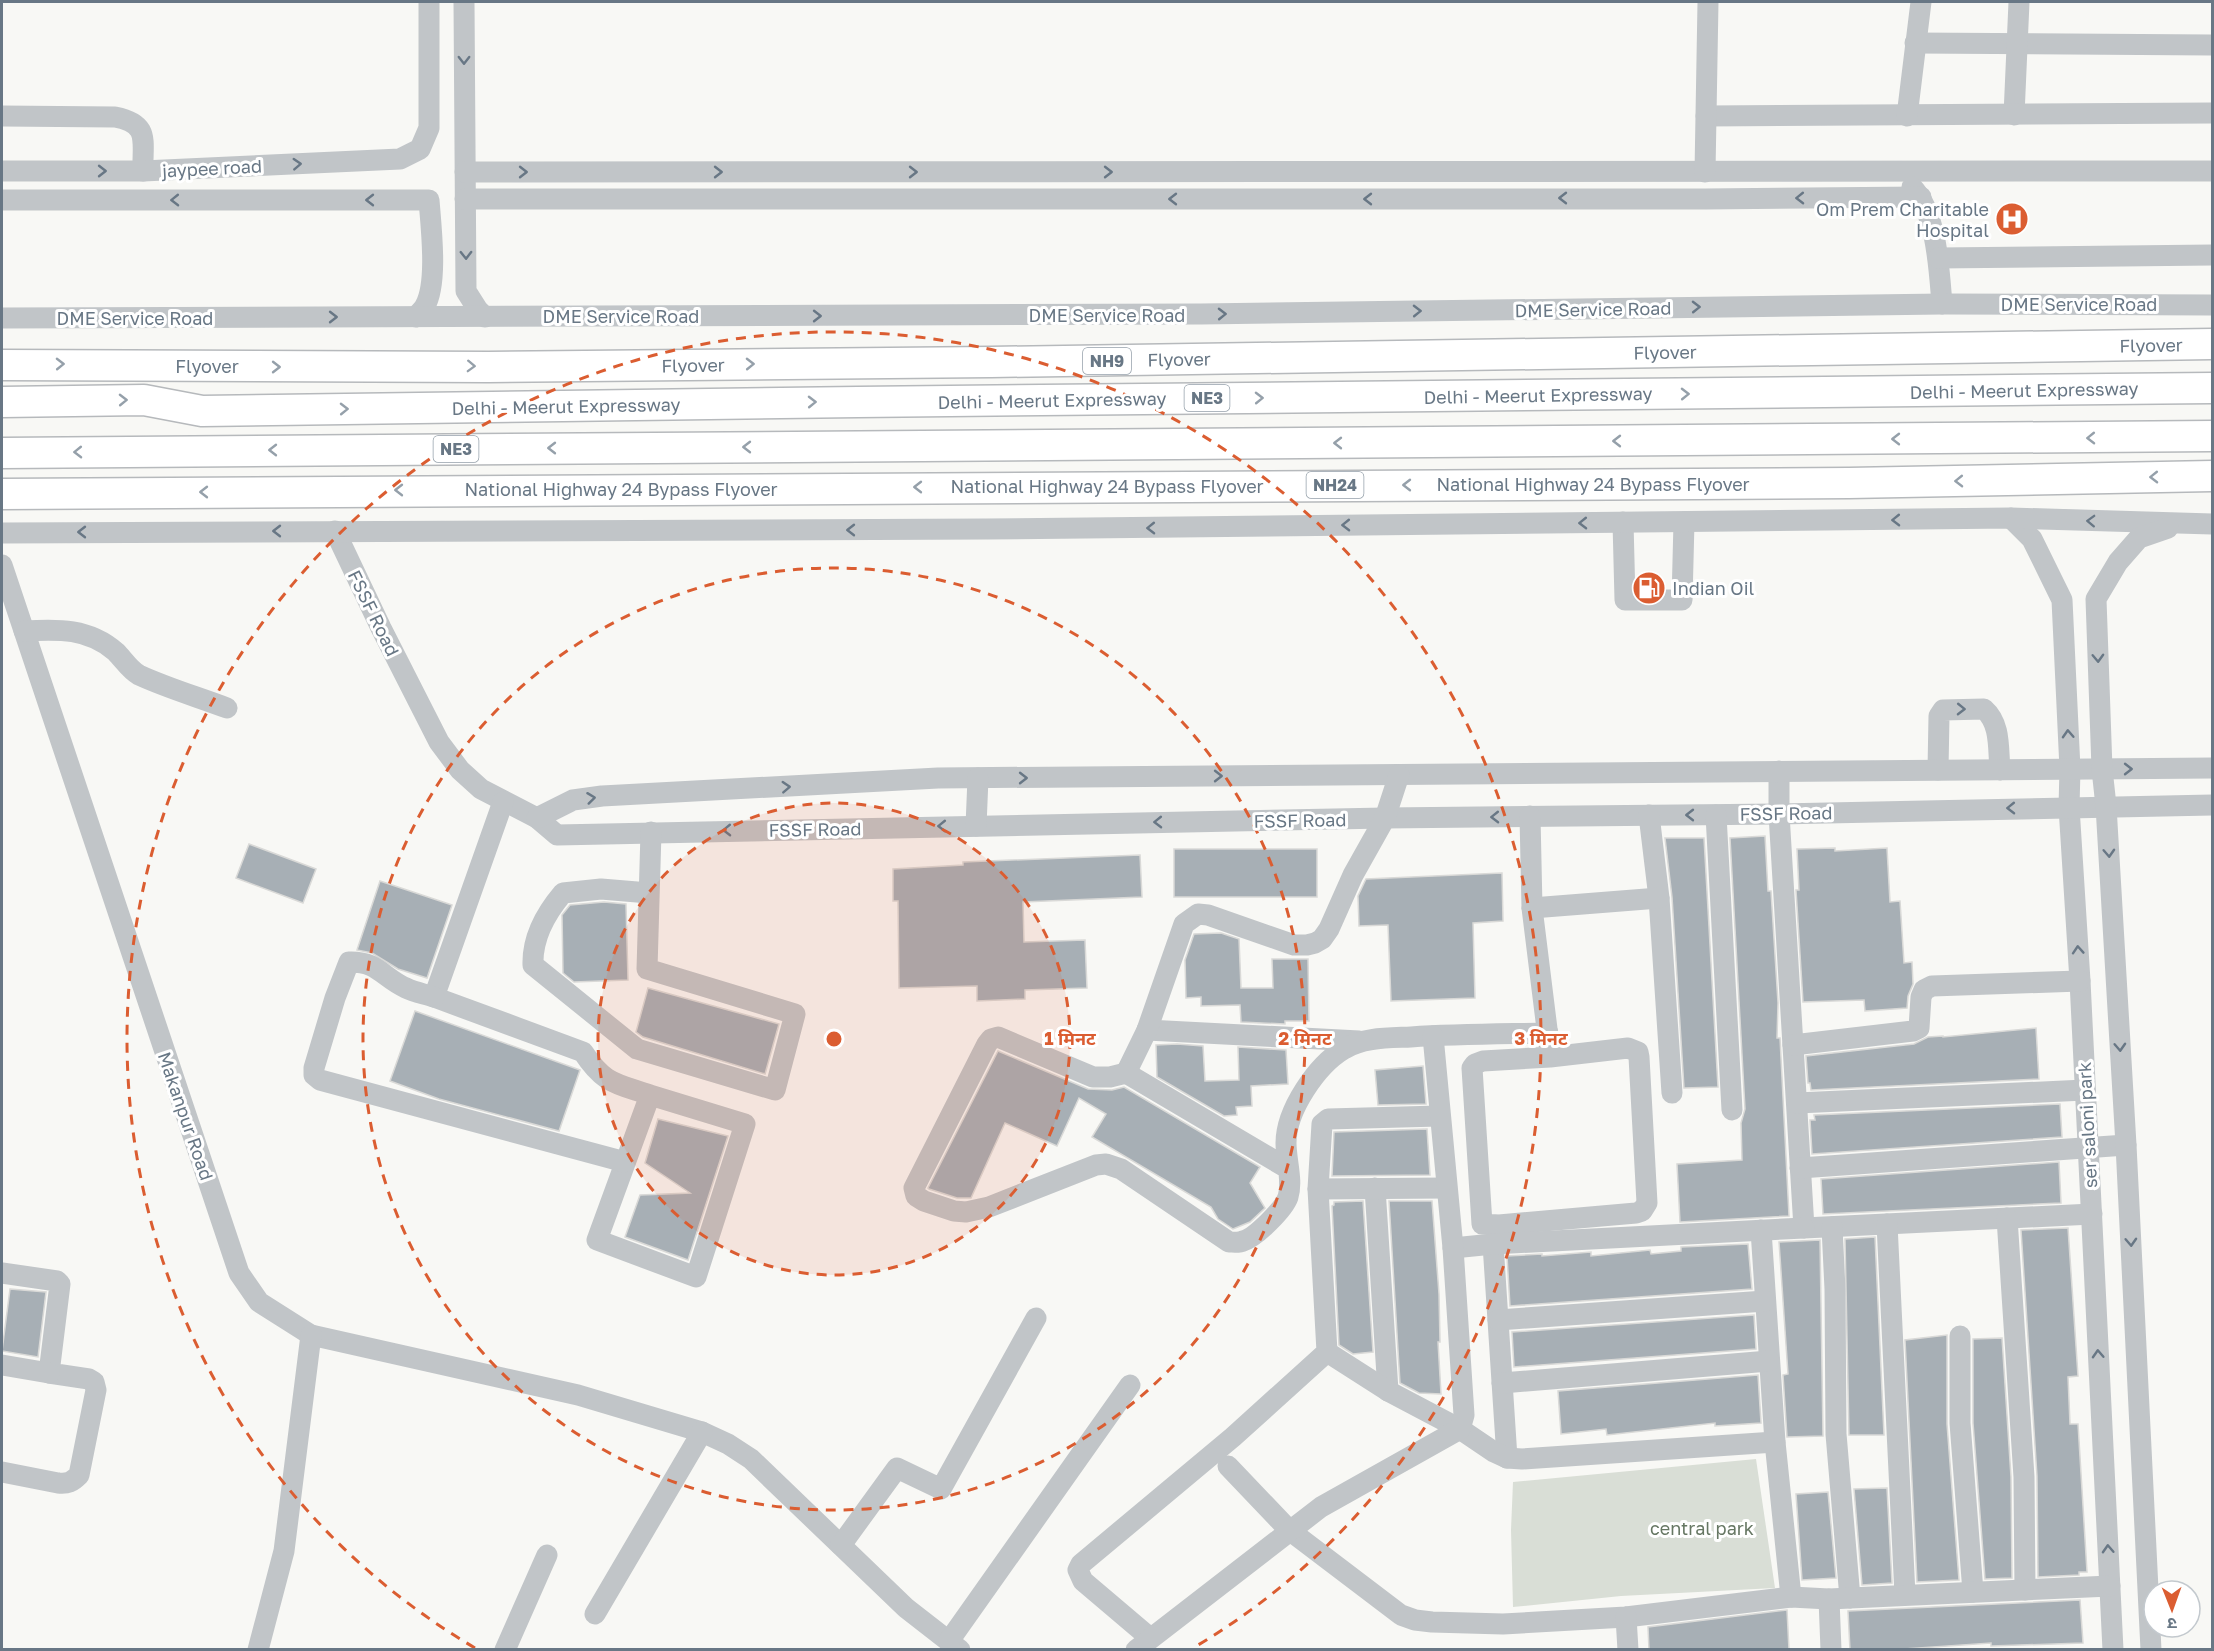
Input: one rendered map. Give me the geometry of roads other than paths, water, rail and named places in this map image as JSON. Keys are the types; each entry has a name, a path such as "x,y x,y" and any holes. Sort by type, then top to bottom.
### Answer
{"highway":[{"name":"Flyover","path":"2,365 488,367 2212,344"},
{"name":"Delhi - Meerut Expressway","path":"2,402 144,400 202,411 2212,388"},
{"name":"NE3","path":"2,453 2212,436"},
{"name":"National Highway 24 Bypass Flyover","path":"2,494 1837,483 2212,476"}],"street":[{"name":"jaypee road","path":"2,171 143,171 400,159 420,149 429,128 429,2"},
{"path":"464,2 466,291 485,317"},
{"path":"1705,172 1708,2"},
{"path":"1907,116 1922,2"},
{"path":"2014,115 2019,2"},
{"path":"1916,43 2212,45"},
{"path":"1706,116 2212,113"},
{"path":"2,116 115,117 130,120 138,125 142,133 143,171"},
{"path":"75,171 75,200"},
{"path":"1604,171 1605,198"},
{"path":"1897,171 1921,196 1938,258 1942,304"},
{"path":"465,172 2212,171"},
{"path":"791,172 792,199"},
{"path":"465,199 1921,196"},
{"path":"2,200 429,200 432,252 430,293 425,307 416,316"},
{"path":"1938,258 2212,255"},
{"name":"DME Service Road","path":"2,318 1202,314 1942,304 2212,305"},
{"path":"2,533 986,529 2010,518 2212,524"},
{"name":"ser saloni park","path":"2010,518 2032,539 2061,600 2070,769 2069,807 2089,1147 2113,1650"},
{"path":"1623,522 1625,600 1682,600 1684,522"},
{"path":"2151,1650 2126,1145 2102,769 2096,600 2118,562 2139,538 2178,524"},
{"name":"FSSF Road","path":"335,531 439,742 460,770 481,789 537,818 557,835 1385,818 1779,814 2212,805"},
{"name":"Makanpur Road","path":"2,565 239,1273 259,1302 311,1335 578,1395 702,1432 728,1444 752,1460 906,1608 954,1645"},
{"path":"24,631 52,629 79,632 100,640 116,652 136,674 227,708"},
{"path":"1938,770 1939,716 1943,710 1984,709 1991,715 1996,725 2000,770"},
{"path":"537,818 573,800 602,796 978,778 2212,768"},
{"path":"1779,771 1779,814 1804,1228"},
{"path":"1126,1073 1147,1030 1184,924 1198,914 1208,915 1294,945 1315,943 1322,939 1329,929 1353,875 1385,818 1399,775"},
{"path":"976,826 978,778"},
{"path":"434,997 503,802"},
{"path":"1716,814 1732,1110"},
{"path":"1649,815 1659,898 1672,1093"},
{"path":"1530,816 1532,908 1550,1057"},
{"path":"649,893 601,889 563,893 550,909 532,948 533,964 637,1049 775,1090 795,1014 647,969 651,832"},
{"path":"1532,908 1659,898"},
{"path":"626,1161 320,1080 314,1075 314,1068 335,998 349,962 363,961 382,971 404,988 583,1052 594,1068 606,1079 745,1124 696,1277 597,1240 626,1161 650,1095"},
{"path":"1793,1045 1913,1031 1918,1028 1924,990 1932,987 2080,981"},
{"path":"1147,1030 1364,1041 1433,1036 1548,1033"},
{"path":"1327,1352 1233,1437 1081,1564 1078,1570 1083,1581 1143,1643 1321,1507 1460,1429 1464,1415 1453,1248 1433,1036"},
{"path":"1287,1168 1126,1073 1110,1077 1094,1077 998,1037 991,1038 914,1188 916,1196 924,1201 954,1211 977,1210 1096,1165 1106,1164 1121,1168 1229,1242 1242,1242 1253,1236 1282,1208 1287,1198 1289,1186 1286,1139 1295,1108 1307,1086 1331,1058 1346,1047 1364,1041"},
{"path":"1628,1048 1638,1052 1647,1203 1642,1211 1636,1214 1499,1225 1482,1224 1472,1068 1483,1061 1550,1057 1628,1048"},
{"path":"1797,1103 2085,1090"},
{"path":"1327,1352 1318,1189 1324,1120 1439,1116"},
{"path":"1800,1168 2126,1145"},
{"path":"1375,1188 1388,1391"},
{"path":"1318,1189 1446,1188"},
{"path":"1453,1248 1493,1244 2092,1214"},
{"path":"2007,1218 2024,1477 2025,1590"},
{"path":"1887,1224 1905,1596"},
{"path":"1831,1650 1839,1599 1835,1289 1832,1227"},
{"path":"1761,1230 1775,1442 1791,1597"},
{"path":"1493,1244 1507,1458"},
{"path":"2,1273 57,1281 60,1284 49,1373"},
{"path":"1498,1320 1765,1301"},
{"path":"841,1545 897,1468 941,1488 1036,1318"},
{"path":"258,1650 284,1551 311,1335"},
{"path":"1960,1336 1960,1423 1973,1592"},
{"path":"1327,1352 1388,1391 1460,1429 1507,1458 1522,1459 1775,1442"},
{"path":"1502,1383 1769,1361"},
{"path":"2,1365 89,1379 96,1385 79,1475 74,1480 67,1484 2,1472"},
{"path":"954,1645 1130,1385"},
{"path":"595,1614 702,1432"},
{"path":"1228,1466 1289,1530 1401,1615 1415,1620 1479,1624 1626,1617 1791,1597 1839,1599 2110,1586"},
{"path":"505,1650 547,1556"},
{"path":"1626,1617 1628,1650"}],"place":[{"name":"Om Prem Charitable Hospital","path":"2012,219"},
{"name":"Indian Oil","path":"1649,588"}],"park label":[{"name":"central park","path":"1702,1528"}]}
